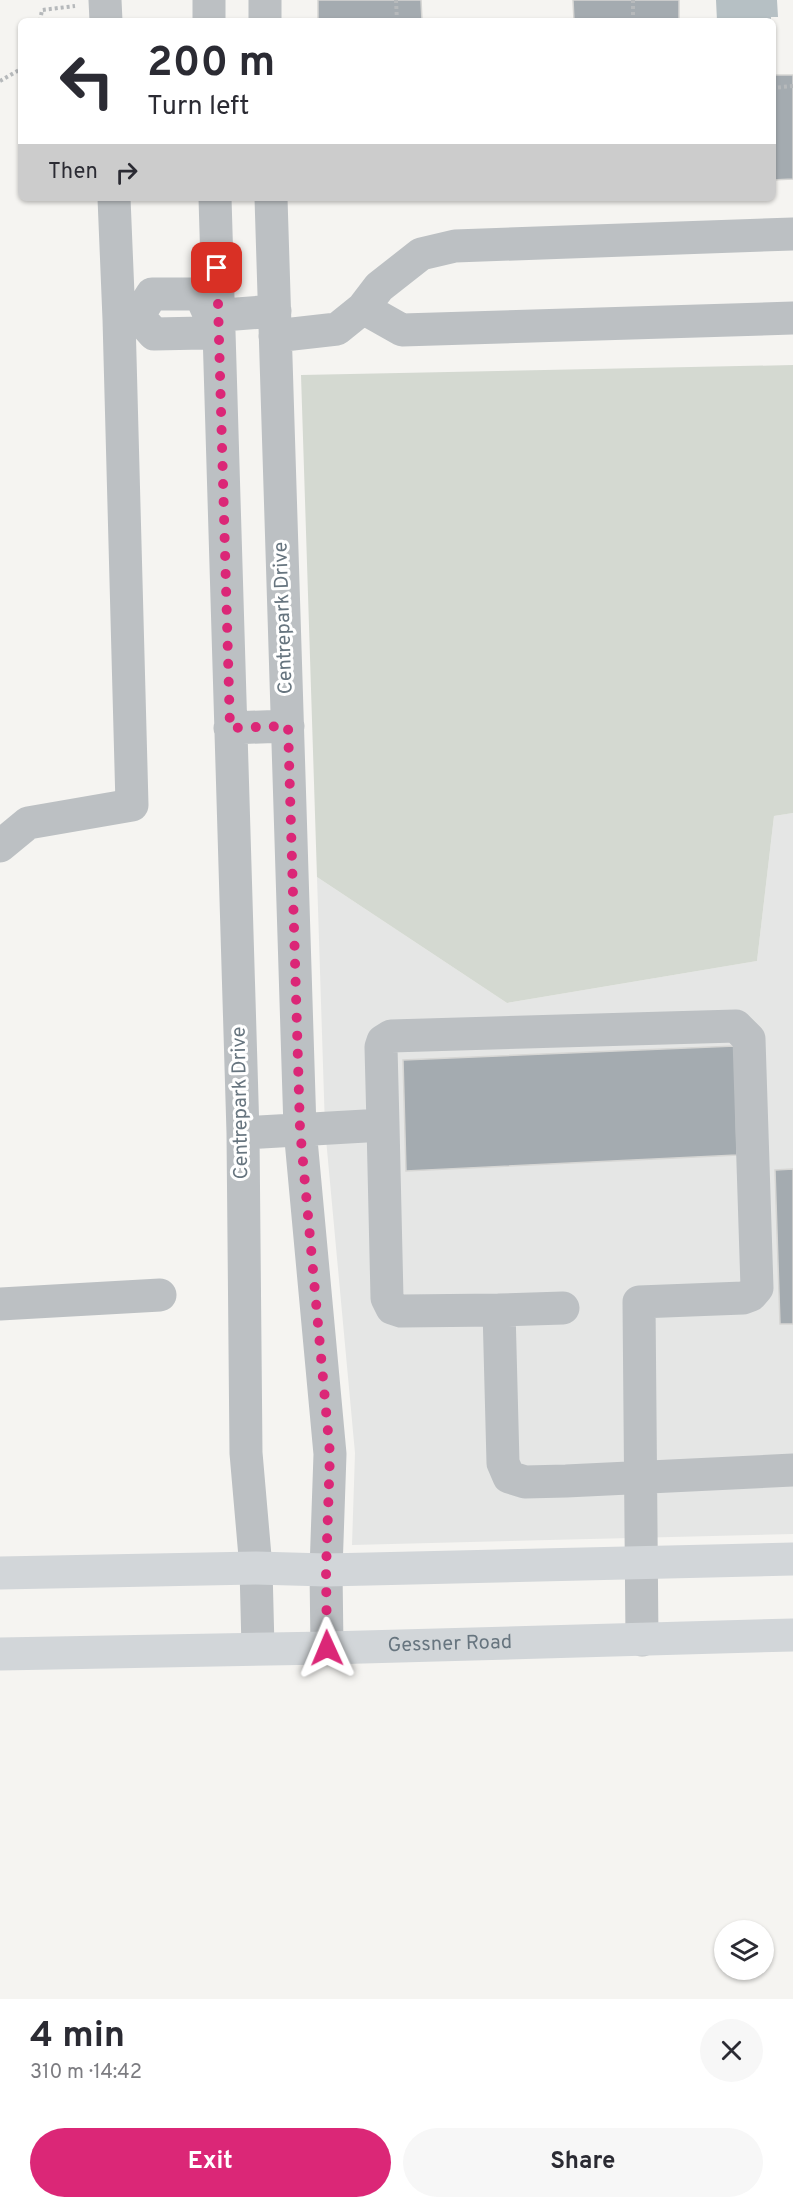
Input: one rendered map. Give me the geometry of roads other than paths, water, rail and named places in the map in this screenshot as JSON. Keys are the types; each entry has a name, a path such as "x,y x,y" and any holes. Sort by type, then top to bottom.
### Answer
{"main road":[{"path":"0,1573 256,1568 326,1570 793,1559"},
{"name":"Gessner Road","path":"0,1654 327,1648 793,1635"}],"street":[{"path":"209,0 209,18"},
{"path":"265,0 266,18"},
{"path":"0,846 28,823 132,805 129,317 114,201"},
{"name":"Centrepark Drive","path":"215,201 214,316 243,1134 246,1453 256,1568 258,1648"},
{"name":"Centrepark Drive","path":"271,201 300,1129 330,1454 326,1570 327,1648"},
{"path":"129,317 152,294 200,294 214,316 337,329 363,308 379,287 421,254 455,246 793,234"},
{"path":"363,308 402,330 793,318"},
{"path":"230,728 288,726"},
{"path":"563,1308 401,1311 392,1308 387,1298 381,1047 383,1041 391,1036 736,1026 749,1039 757,1288 751,1295 743,1298 639,1302 642,1640"},
{"path":"243,1134 383,1125"},
{"path":"0,1304 160,1295"},
{"path":"499,1310 503,1463 509,1477 525,1482 793,1470"}]}
